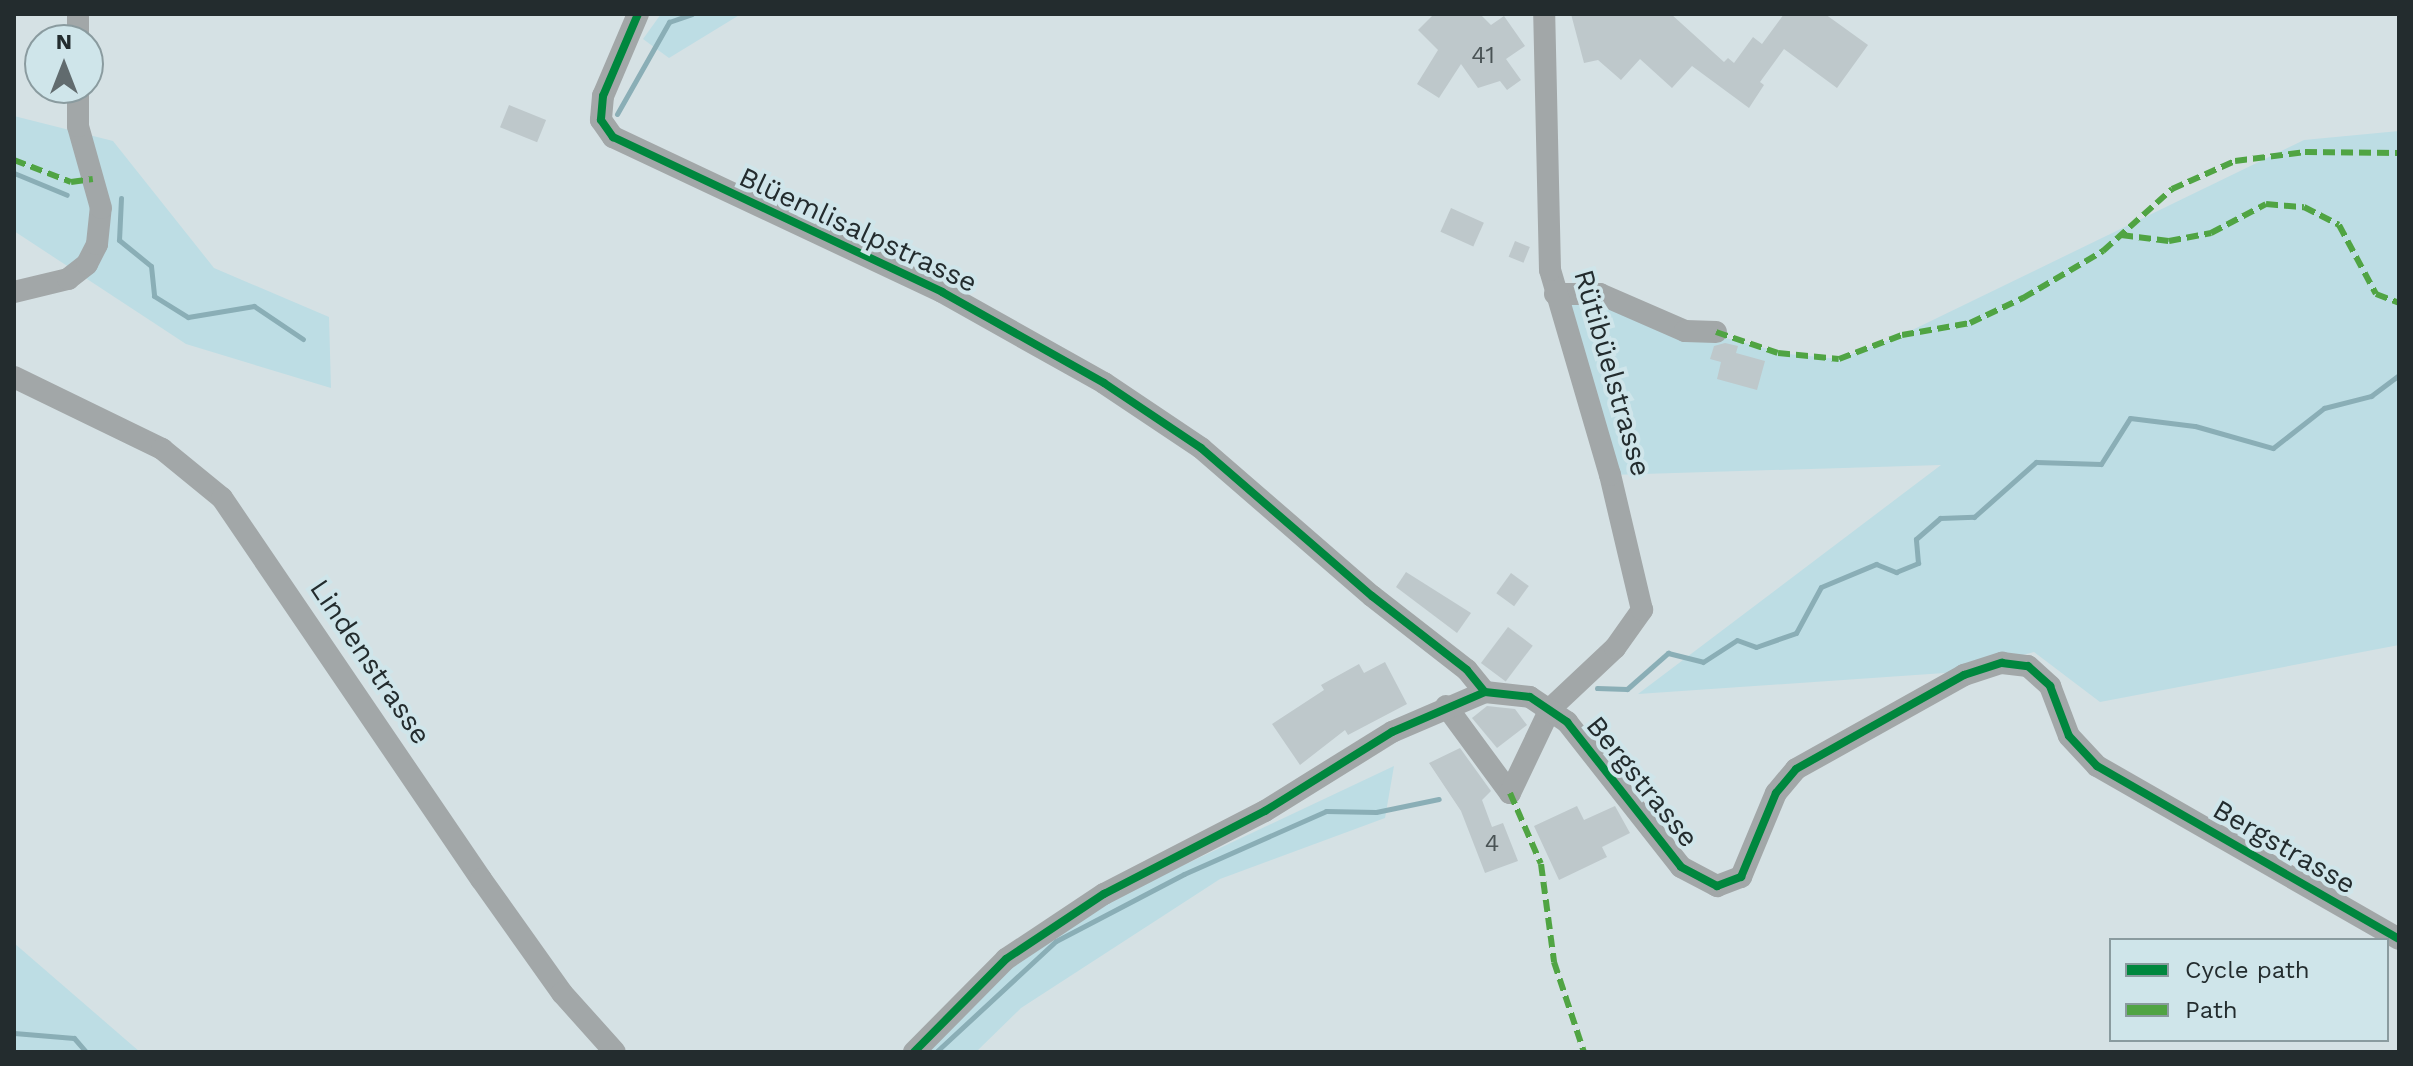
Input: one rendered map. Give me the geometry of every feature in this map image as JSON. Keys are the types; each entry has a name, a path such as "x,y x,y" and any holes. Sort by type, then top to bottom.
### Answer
{"street":[{"name":"Blüemlisalpstrasse","path":"638,14 603,96 601,120 613,137 942,292 1104,383 1201,448 1372,596 1467,670 1485,692"},
{"name":"Rütibüelstrasse","path":"1544,14 1548,245 1555,294 1610,475 1642,610 1615,648 1550,709"},
{"path":"14,292 68,279 87,264 97,244 101,208 78,126 78,104"},
{"path":"1555,294 1600,294 1685,331 1716,332"},
{"name":"Lindenstrasse","path":"14,377 153,444 222,498 481,879 562,993 615,1052"},
{"name":"Bergstrasse","path":"914,1052 1006,959 1059,923 1446,706 1485,692 1530,697 1550,709 1582,739 1681,867 1717,886 1741,877 1776,793 1796,769 1951,681 2002,663 2028,666 2050,686 2069,736 2097,766 2399,939"},
{"path":"1446,706 1510,793 1550,709"}],"shaded area":[{"path":"661,14 741,14 669,58 643,39"},
{"path":"14,116 113,141 214,268 329,317 331,388 186,344 14,231"},
{"path":"2399,131 2399,645 2100,702 2034,652 1959,672 1638,694 1941,465 1610,475 1555,294 1788,354 1839,359 1902,335 2304,140"},
{"path":"1394,766 1385,818 1220,879 1021,1008 976,1052 914,1052 963,999 1086,911"},
{"path":"14,943 140,1052 14,1052"}],"building":[{"path":"1434,14 1480,14 1491,25 1504,16 1525,46 1506,59 1521,80 1507,90 1500,81 1478,88 1461,64 1439,98 1417,84 1438,50 1418,30"},
{"path":"1571,14 1671,14 1724,62 1728,58 1734,63 1753,37 1762,44 1784,14 1825,14 1868,45 1837,88 1784,49 1760,82 1764,85 1749,108 1692,66 1672,88 1640,59 1621,80 1598,60 1584,63"},
{"path":"509,105 546,120 537,142 500,127"},
{"path":"1451,208 1484,223 1473,246 1440,232"},
{"path":"1515,241 1530,247 1523,263 1509,257"},
{"path":"1725,343 1738,346 1736,353 1765,361 1757,390 1717,379 1721,362 1710,359 1714,346"},
{"path":"1406,572 1471,613 1457,633 1396,587"},
{"path":"1511,573 1529,586 1514,606 1496,593"},
{"path":"1508,627 1533,646 1506,682 1481,663"},
{"path":"1385,662 1407,704 1348,735 1345,730 1300,765 1272,724 1324,690 1321,685 1359,664 1364,673"},
{"path":"1487,706 1515,709 1527,725 1497,748 1472,718"},
{"path":"1460,748 1491,791 1482,800 1492,827 1503,823 1518,861 1485,873 1461,811 1429,763"},
{"path":"1577,806 1584,820 1615,806 1630,833 1602,847 1607,857 1559,880 1534,826"}],"waterway":[{"path":"617,114 669,22 692,14"},
{"path":"14,173 67,195"},
{"path":"121,198 119,240 151,266 154,296 188,317 254,306 303,339"},
{"path":"1597,688 1627,689 1668,653 1703,662 1737,640 1756,647 1796,633 1821,587 1876,564 1896,572 1918,563 1916,539 1940,518 1974,517 2036,462 2101,464 2130,418 2195,426 2273,448 2324,408 2371,396 2399,375"},
{"path":"936,1052 1056,941 1184,874 1326,811 1376,812 1439,799"},
{"path":"14,1033 74,1038 86,1052"}],"marked path":[{"path":"1716,332 1778,353 1839,359 1902,335 1970,323 2023,298 2103,251 2172,189 2235,161 2305,152 2399,153"},
{"path":"14,160 71,182 93,179"},
{"path":"2121,235 2169,241 2211,233 2266,204 2304,207 2339,225 2376,294 2399,303"},
{"path":"1510,793 1541,864 1554,962 1584,1052"}],"cycle path":[{"path":"638,14 603,96 601,120 613,137 942,292 1104,383 1201,448 1372,596 1467,670 1485,692"},
{"path":"914,1052 1006,959 1104,894 1265,811 1392,732 1485,692 1530,697 1567,722 1681,867 1717,886 1741,877 1776,793 1796,769 1964,675 2002,663 2028,666 2050,686 2069,736 2097,766 2399,939"}]}
